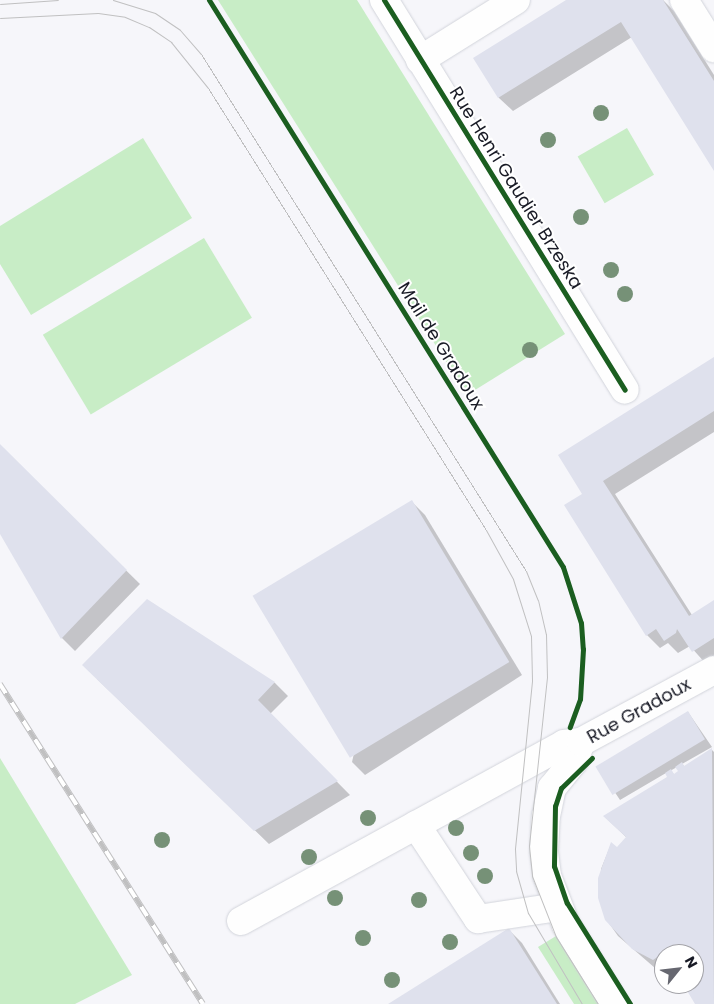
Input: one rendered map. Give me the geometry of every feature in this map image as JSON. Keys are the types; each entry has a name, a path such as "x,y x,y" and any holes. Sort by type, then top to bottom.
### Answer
{"street":[{"name":"Rue Henri Gaudier Brzeska","path":"384,0 625,390"},
{"path":"420,60 516,0"},
{"path":"684,0 714,48"},
{"name":"Rue Gradoux","path":"615,1004 557,907 544,851 546,816 552,788 574,761 581,742 714,670"},
{"path":"241,921 564,744 581,742"},
{"path":"416,825 478,920 557,907"}],"green space":[{"path":"218,0 357,0 565,334 467,395"},
{"path":"627,128 654,175 605,203 578,156"},
{"path":"143,138 192,218 31,315 0,264 0,226"},
{"path":"204,238 252,318 91,415 43,335"},
{"path":"0,758 132,975 75,1004 0,1004"},
{"path":"561,933 606,1004 574,1004 538,947"}],"building":[{"path":"566,0 663,0 714,81 714,171 621,22 498,98 473,58"},
{"path":"714,357 714,411 603,481 689,616 714,600 714,638 692,652 677,629 676,633 664,641 656,629 646,636 564,505 582,494 558,455"},
{"path":"0,444 127,570 61,639 0,534"},
{"path":"412,500 509,662 350,758 253,596"},
{"path":"147,599 275,682 258,700 338,781 254,831 82,665"},
{"path":"688,711 705,739 612,795 595,767"},
{"path":"712,748 714,1004 695,1004 689,994 704,994 704,944 654,944 653,960 632,949 605,920 598,898 598,878 611,842 617,847 626,837 603,816 667,777 665,773 671,769 674,774 678,771 675,767 682,762 684,766"},
{"path":"509,928 557,1004 388,1004"}],"tram line":[{"path":"0,4 58,0"},
{"path":"113,0 155,13 180,30 201,54 526,571 538,600 546,634 547,677 529,846 532,876 556,937 598,1004"},
{"path":"0,18 98,13 125,17 149,27 171,42 208,88 486,530 513,579 531,636 532,681 515,849 516,871 528,913 582,1004"}],"railway":[{"path":"0,684 203,1004"}],"cycle path":[{"name":"Mail de Gradoux","path":"209,0 563,567 581,623 583,649 580,699 570,727"},
{"path":"384,0 625,390"},
{"path":"592,758 561,788 555,806 554,866 567,903 630,1004"}]}
